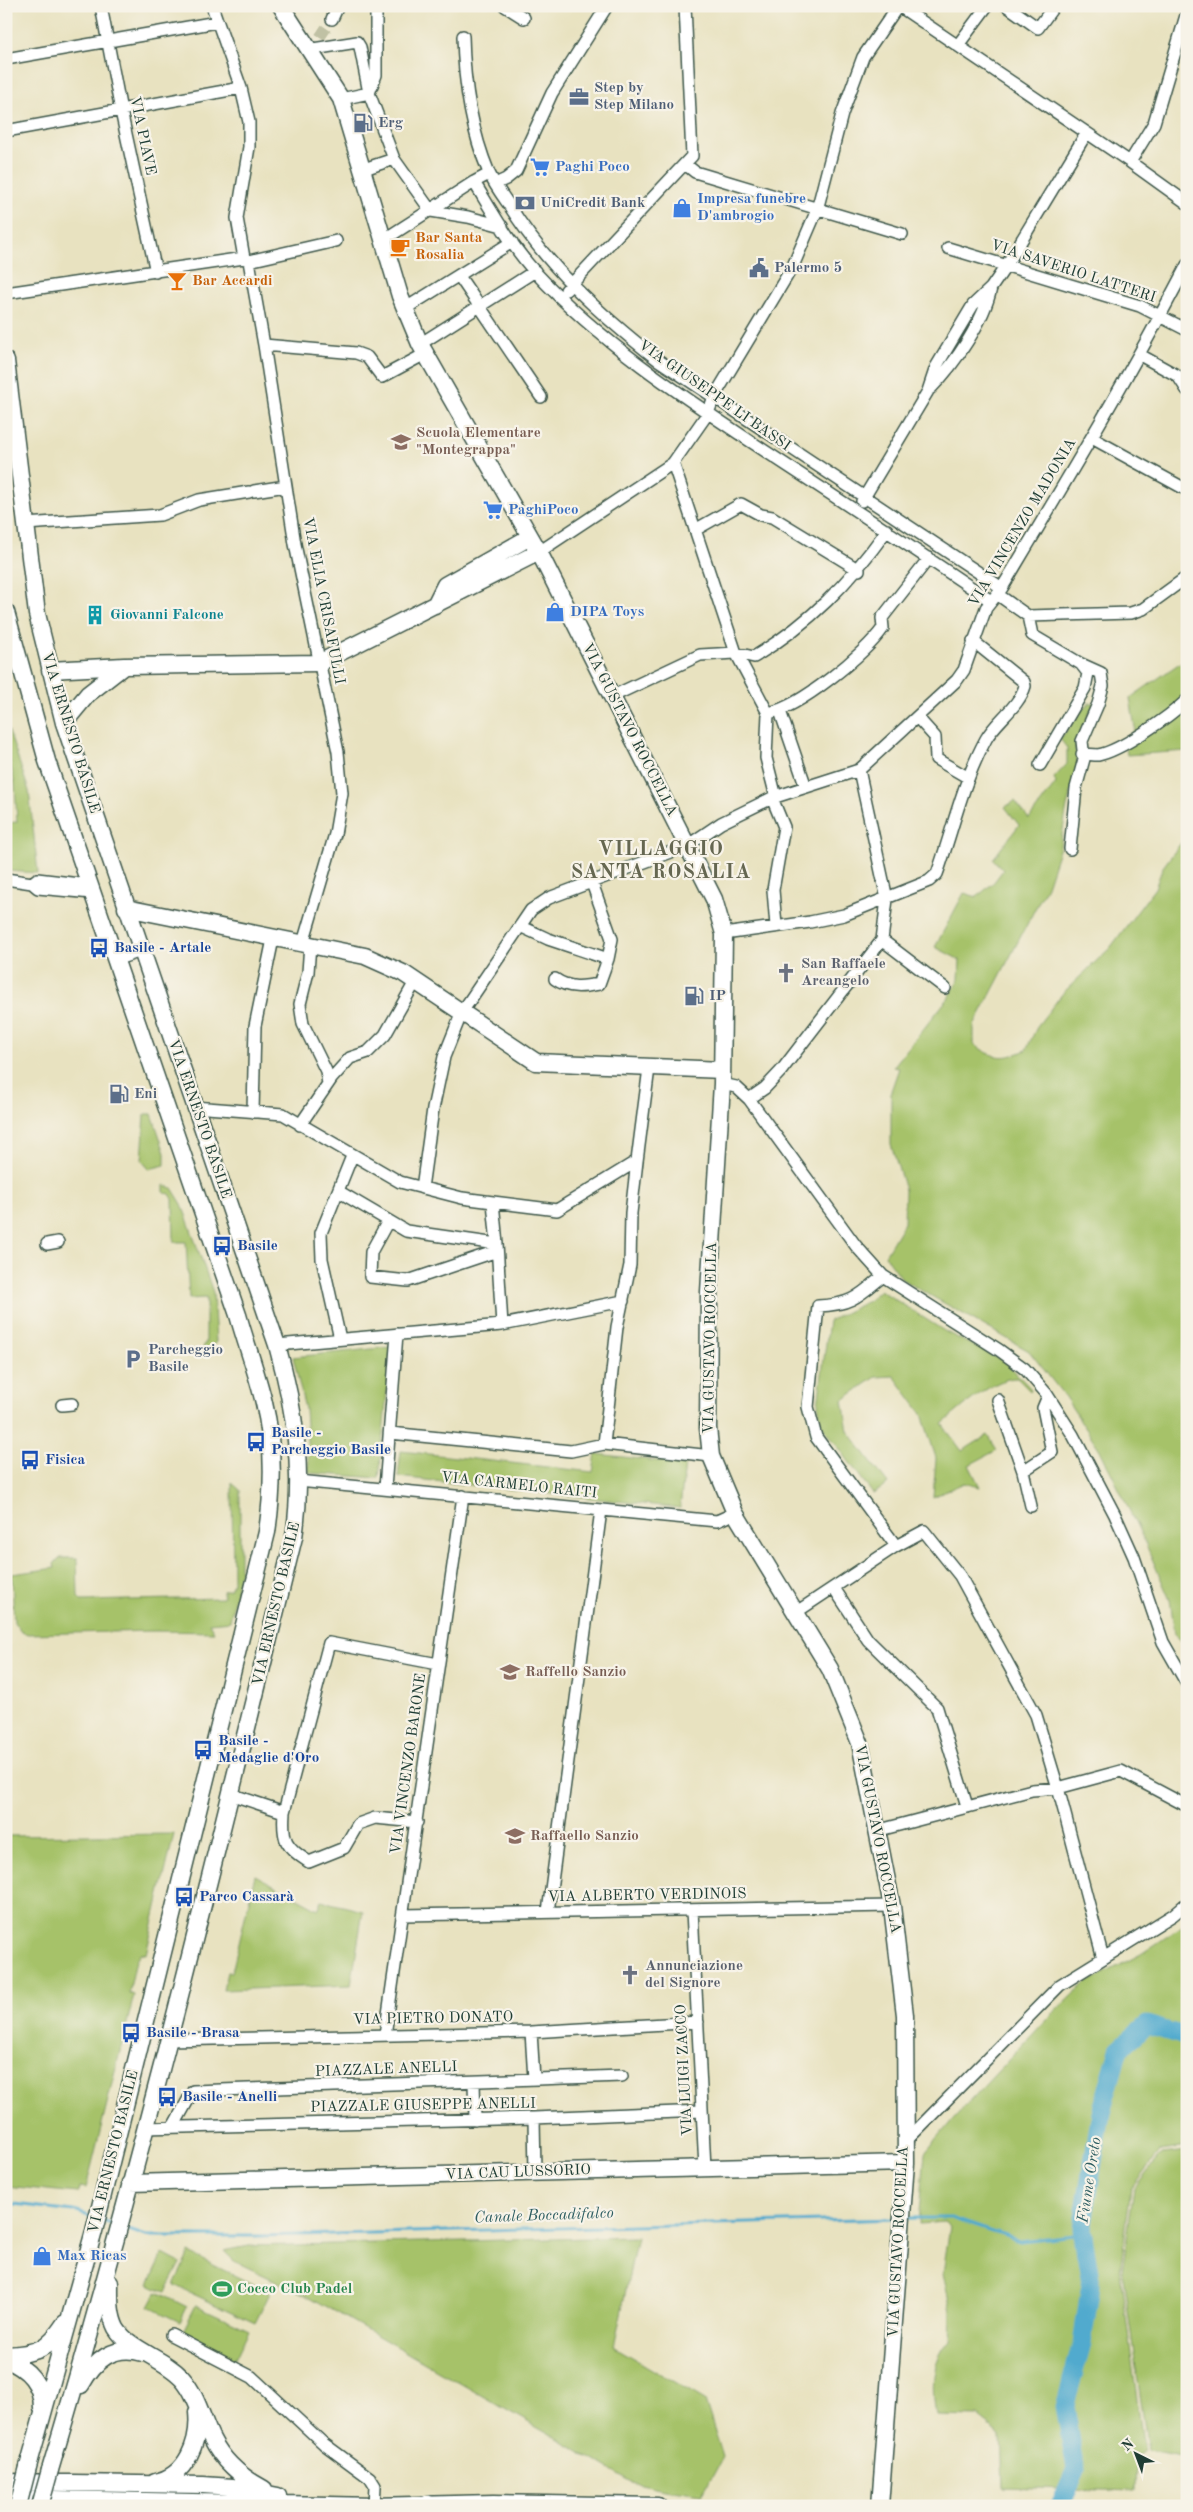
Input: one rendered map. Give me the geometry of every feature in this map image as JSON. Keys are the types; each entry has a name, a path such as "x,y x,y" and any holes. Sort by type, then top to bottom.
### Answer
{"street":[{"name":"VIA PIAVE","path":"101,6 121,111 156,272"},
{"name":"VIA ELIA CRISAFULLI","path":"212,6 241,88 250,134 237,218 264,345 295,544 338,752 342,793 335,834 306,943 308,972 300,1004 303,1024 326,1072 328,1084"},
{"name":"VIA GUSTAVO ROCCELLA","path":"281,6 312,50 341,99 364,169 400,296 423,349 530,537 613,696 714,899 724,934 722,1077 709,1292 708,1428 711,1456 734,1513 830,1669 860,1743 892,1906 905,2015 906,2163 880,2506"},
{"path":"332,19 338,6"},
{"path":"369,93 376,75 376,6"},
{"path":"505,6 524,18"},
{"path":"384,239 474,182 492,179 506,180 516,171 552,93 607,6"},
{"path":"560,297 692,156 685,6"},
{"path":"50,670 124,666 319,663 538,552 673,463 708,413 714,397 793,266 817,210 852,85 863,57 899,6 1130,162 1187,203"},
{"path":"958,45 987,6"},
{"path":"1008,6 1038,28 1054,6"},
{"path":"1130,162 1154,123 1187,12"},
{"path":"6,59 107,43 217,22"},
{"name":"VIA GIUSEPPE LI BASSI","path":"463,36 464,68 473,120 492,179 534,243 571,285 658,360 865,496 1028,616"},
{"path":"312,50 320,37"},
{"path":"312,50 357,42 360,47 369,93 394,159 431,211 468,217 502,226"},
{"path":"6,132 241,88"},
{"path":"341,99 369,93"},
{"path":"856,511 928,391 936,367 973,305 991,288 1006,266 1086,134"},
{"path":"364,169 394,159"},
{"path":"685,164 695,172 902,234"},
{"name":"VIA GIUSEPPE LI BASSI","path":"474,182 512,242 535,271 560,297 627,355 708,413 856,511 929,558 997,594"},
{"path":"6,293 246,260 336,242"},
{"path":"406,308 512,242"},
{"name":"VIA SAVERIO LATTERI","path":"948,248 1140,306 1187,330"},
{"name":"VIA VINCENZO MADONIA","path":"422,1188 444,1057 462,1012 531,910 549,898 688,846 721,823 774,798 859,770 957,680 964,670 986,608 997,594 1092,438 1140,355 1187,265"},
{"path":"264,345 356,353 367,357 382,377 535,271"},
{"path":"459,276 540,397"},
{"path":"1140,355 1178,376 1187,390"},
{"name":"VIA ERNESTO BASILE","path":"6,361 37,614 50,670 64,723 126,908 249,1258 277,1345 290,1391 296,1423 298,1481 298,1507 294,1537 230,1794 109,2268 40,2506"},
{"path":"1092,438 1187,490"},
{"path":"673,463 736,653 774,712 806,787"},
{"path":"25,524 160,515 198,500 286,486"},
{"path":"695,530 741,504 761,515 772,517 858,570"},
{"path":"613,696 700,655 736,653 754,657 806,621 858,570 887,530"},
{"path":"435,605 445,585 530,537"},
{"path":"776,926 773,890 784,827 774,798 766,758 774,712 828,679 876,637 883,628 882,618 929,558"},
{"path":"1070,849 1076,788 1084,760 1082,741 1098,704 1103,686 1101,673 1081,664 1032,635 1028,616 1131,612 1143,609 1187,577"},
{"name":"VIA ERNESTO BASILE","path":"6,612 47,761 222,1267 264,1404 269,1439 271,1505 267,1532 94,2231 18,2506"},
{"path":"724,934 844,915 929,881 937,874 967,777 987,737 1025,686 1024,682 974,641"},
{"path":"1040,765 1085,688 1088,672 1081,664"},
{"path":"64,723 88,694 124,666"},
{"path":"1082,754 1098,755 1121,746 1177,709 1187,700"},
{"path":"917,717 935,737 936,759 967,777"},
{"path":"749,1099 765,1088 781,1071 882,940 887,899 859,770"},
{"path":"6,879 91,889"},
{"path":"555,978 562,984 580,987 600,984 612,939 592,883"},
{"path":"126,908 272,939 306,943 365,956 403,973 536,1062 649,1068 722,1077 736,1087 749,1099 856,1246 883,1276 999,1350 1025,1369 1048,1396 1074,1435 1115,1515 1134,1557 1163,1642 1183,1670 1187,1684"},
{"path":"520,926 548,939 608,959"},
{"path":"253,1112 255,1026 272,939"},
{"path":"882,940 945,988"},
{"path":"115,960 141,951"},
{"path":"300,1125 328,1084 350,1058 368,1052 385,1035 415,982"},
{"path":"604,1444 617,1326 630,1265 631,1213 649,1068"},
{"path":"194,1106 283,1114 352,1156 400,1182 462,1198 558,1210 637,1161"},
{"path":"340,1339 322,1259 321,1233 352,1156"},
{"path":"338,1191 406,1231 497,1247"},
{"path":"494,1202 502,1325"},
{"path":"388,1220 371,1252 370,1277 408,1280 497,1247"},
{"path":"222,1267 249,1258"},
{"path":"883,1276 861,1295 839,1306 818,1306 808,1407 816,1436 896,1546"},
{"path":"277,1345 502,1325 623,1301"},
{"path":"385,1488 397,1334"},
{"path":"1023,1471 1052,1452 1044,1408 1048,1396"},
{"path":"998,1400 1023,1471 1031,1506"},
{"path":"390,1433 571,1451 604,1444 711,1456"},
{"name":"VIA CARMELO RAITI","path":"298,1481 717,1521 734,1513"},
{"name":"VIA VINCENZO BARONE","path":"386,2035 463,1496"},
{"path":"548,1912 600,1510"},
{"path":"795,1612 896,1546 924,1531 960,1576 1036,1715 1058,1788 1103,1958"},
{"path":"834,1588 868,1640 938,1708 967,1806"},
{"path":"417,1822 375,1818 358,1824 344,1848 309,1862 293,1852 282,1836 284,1812 329,1643 438,1664"},
{"path":"876,1831 1032,1790 1058,1788 1121,1771 1187,1806"},
{"path":"230,1794 284,1812"},
{"path":"906,2141 1060,1985 1173,1915 1187,1903"},
{"name":"VIA ALBERTO VERDINOIS","path":"404,1915 892,1906"},
{"name":"VIA LUIGI ZACCO","path":"692,1910 704,2168"},
{"path":"166,1942 191,1948"},
{"name":"VIA PIETRO DONATO","path":"167,2040 531,2032 698,2022"},
{"path":"531,2032 534,2079"},
{"name":"PIAZZALE ANELLI","path":"173,2127 192,2091 622,2076"},
{"path":"474,2082 475,2120"},
{"name":"PIAZZALE GIUSEPPE ANELLI","path":"144,2128 475,2120 702,2111"},
{"path":"534,2118 535,2173"},
{"name":"VIA CAU LUSSORIO","path":"130,2183 906,2163"},
{"path":"109,2268 112,2317 116,2328 132,2344 157,2358 182,2378 195,2400 212,2440 221,2454 242,2475 277,2496"},
{"path":"6,2355 39,2351 49,2344 71,2315"},
{"path":"171,2335 252,2377 324,2444 370,2478 375,2486 374,2506"},
{"path":"66,2419 89,2371 102,2357 116,2351 126,2351 157,2358"},
{"path":"6,2360 24,2368 32,2376 42,2400 42,2417"},
{"path":"139,2484 158,2481 171,2475 191,2454 199,2427 195,2400"},
{"path":"6,2482 232,2487 315,2504"},
{"path":"6,2498 374,2506 494,2503 658,2506"}],"green space":[{"path":"1187,658 1187,751 1127,755 1126,747 1135,728 1130,698"},
{"path":"1088,703 1094,703 1075,744 1078,769 1067,806 1060,847 1047,886 974,1026 974,1044 987,1053 999,1056 1012,1055 1026,1050 1038,1025 1063,993 1110,948 1155,888 1163,867 1187,835 1187,1637 1180,1642 1175,1634 1170,1600 1144,1540 1100,1450 1063,1394 1029,1351 903,1280 885,1255 904,1223 905,1190 891,1144 891,1091 899,1068 893,1067 949,997 959,979 960,960 935,947 964,893 977,897 994,882 1003,870 993,859 1019,825 1005,807 1015,801 1029,819 1056,783 1054,778 1067,764 1067,748 1060,739"},
{"path":"6,723 29,791 38,873 6,871 6,823 17,822 15,785 6,743"},
{"path":"145,1114 152,1114 165,1153 165,1165 149,1169 142,1161"},
{"path":"164,1185 172,1188 182,1204 213,1292 216,1342 203,1356 204,1344 206,1343 206,1298 189,1299 186,1242 174,1242 173,1199 170,1194 164,1193"},
{"path":"880,1290 946,1332 1006,1362 1031,1389 1030,1391 1017,1378 1008,1379 988,1388 942,1424 962,1451 988,1435 997,1450 969,1465 980,1487 964,1483 933,1497 936,1458 922,1414 894,1376 876,1377 843,1400 848,1431 888,1484 873,1494 821,1424 818,1404 829,1321 868,1301"},
{"path":"391,1347 379,1478 309,1473 305,1409 293,1357"},
{"path":"401,1451 593,1472 596,1454 685,1464 680,1508 398,1477"},
{"path":"232,1483 240,1490 240,1571 230,1621 209,1623 214,1632 155,1631 28,1634 21,1632 14,1622 12,1574 55,1568 54,1564 59,1558 77,1558 78,1597 81,1601 223,1598 223,1591 230,1589 233,1584"},
{"path":"174,1834 146,1954 140,1953 136,1960 129,1993 134,1995 86,2188 79,2187 78,2193 6,2186 6,1836"},
{"path":"255,1875 318,1909 322,1901 363,1911 351,1985 223,1990 227,1972 232,1972"},
{"path":"1187,1923 1187,2147 1160,2151 1131,2188 1120,2272 1144,2451 1137,2456 1136,2491 1003,2487 1001,2435 978,2417 936,2416 934,2376 943,2349 950,2341 951,2311 943,2272 950,2227 944,2222 919,2224 925,2153 954,2118 1048,2018 1084,1984 1141,1954"},
{"path":"1187,2151 1187,2457 1148,2450 1122,2271 1134,2188 1161,2154"},
{"path":"637,2237 614,2347 705,2400 723,2457 703,2494 664,2489 632,2482 310,2297 234,2261 224,2251 249,2246"},
{"name":"Cocco Club Padel","path":"189,2253 270,2293 255,2323 174,2285"},
{"path":"163,2254 180,2263 165,2292 149,2284"},
{"path":"157,2292 187,2307 180,2322 149,2307"},
{"name":"Cocco Club Padel","path":"196,2305 249,2330 234,2361 181,2335"}],"waterway":[{"name":"Fiume Oreto","path":"1060,2506 1076,2470 1065,2406 1082,2343 1091,2284 1082,2229 1101,2113 1119,2049 1147,2025 1187,2037"},
{"name":"Canale Boccadifalco","path":"6,2203 74,2211 92,2217"},
{"name":"Canale Boccadifalco","path":"907,2218 951,2218 1020,2241 1083,2234"},
{"name":"Canale Boccadifalco","path":"123,2228 146,2236 258,2236 896,2219"},
{"name":"Canale Boccadifalco","path":"102,2221 115,2225"}],"tunnel":[{"path":"320,37 332,19"}],"place":[{"name":"Step by Step Milano","path":"579,97"},
{"name":"Erg","path":"363,123"},
{"name":"Paghi Poco","path":"540,167"},
{"name":"UniCredit Bank","path":"525,203"},
{"name":"Impresa funebre D'ambrogio","path":"682,208"},
{"name":"Bar Santa Rosalia","path":"400,247"},
{"name":"Palermo 5","path":"759,268"},
{"name":"Bar Accardi","path":"177,281"},
{"name":"Scuola Elementare \"Montegrappa\"","path":"401,442"},
{"name":"PaghiPoco","path":"493,510"},
{"name":"DIPA Toys","path":"555,612"},
{"name":"Giovanni Falcone","path":"95,615"},
{"name":"Basile - Artale","path":"99,948"},
{"name":"San Raffaele Arcangelo","path":"786,973"},
{"name":"IP","path":"694,996"},
{"name":"Eni","path":"119,1094"},
{"name":"Basile","path":"222,1246"},
{"name":"Parcheggio Basile","path":"133,1359"},
{"name":"Basile - Parcheggio Basile","path":"256,1442"},
{"name":"Fisica","path":"30,1460"},
{"name":"Raffello Sanzio","path":"510,1672"},
{"name":"Basile - Medaglie d'Oro","path":"203,1750"},
{"name":"Raffaello Sanzio","path":"515,1836"},
{"name":"Parco Cassarà","path":"184,1897"},
{"name":"Annunciazione del Signore","path":"630,1975"},
{"name":"Basile - Brasa","path":"131,2033"},
{"name":"Basile - Anelli","path":"167,2097"},
{"name":"Max Ricas","path":"42,2256"},
{"name":"Cocco Club Padel","path":"222,2289"}],"district":[{"name":"VILLAGGIO SANTA ROSALIA","path":"661,862"}]}
